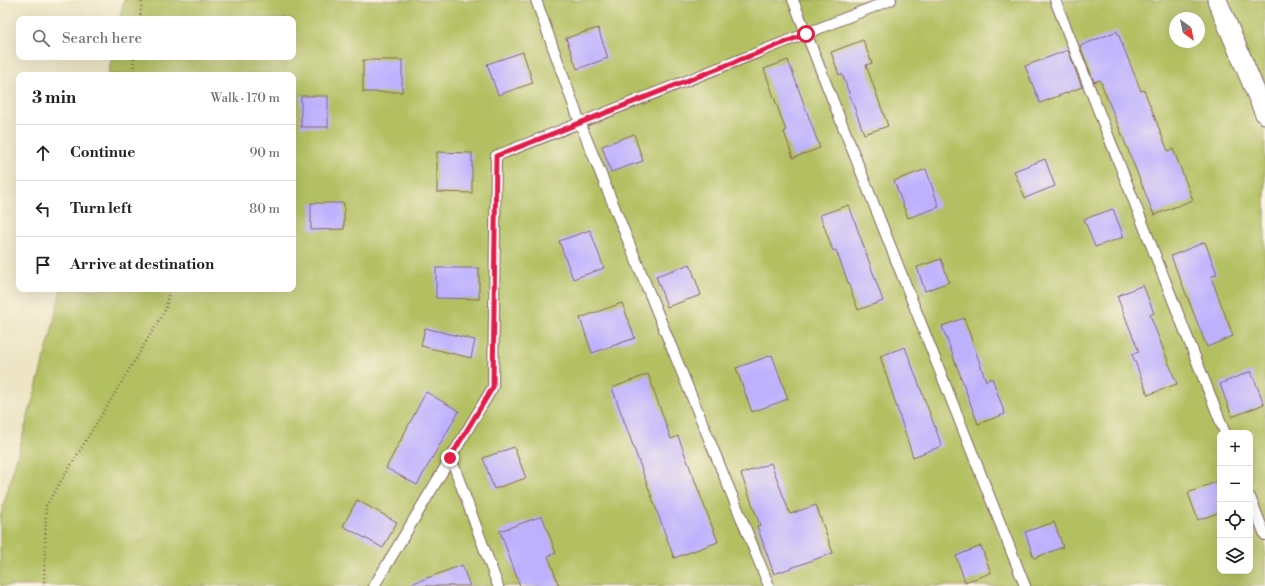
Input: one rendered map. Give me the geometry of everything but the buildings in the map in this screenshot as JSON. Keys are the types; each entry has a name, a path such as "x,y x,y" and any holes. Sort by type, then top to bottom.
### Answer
{"street":[{"path":"1217,0 1265,114"}],"lane":[{"path":"536,0 580,123 768,586"},
{"path":"793,0 1025,586"},
{"path":"374,586 493,387 496,156 891,0"},
{"path":"1055,0 1224,430"},
{"path":"450,458 498,586"},
{"path":"1252,502 1265,535"}],"path":[{"path":"140,16 142,0"},
{"path":"133,72 134,60"},
{"path":"44,586 46,506 166,309 169,292"}],"green space":[{"path":"124,0 1265,0 1265,586 0,586 0,518 51,334 60,292 296,292 296,72 109,72 111,60 296,60 296,16 121,16"}],"route":[{"path":"450,458 493,387 496,156 806,34"}]}
